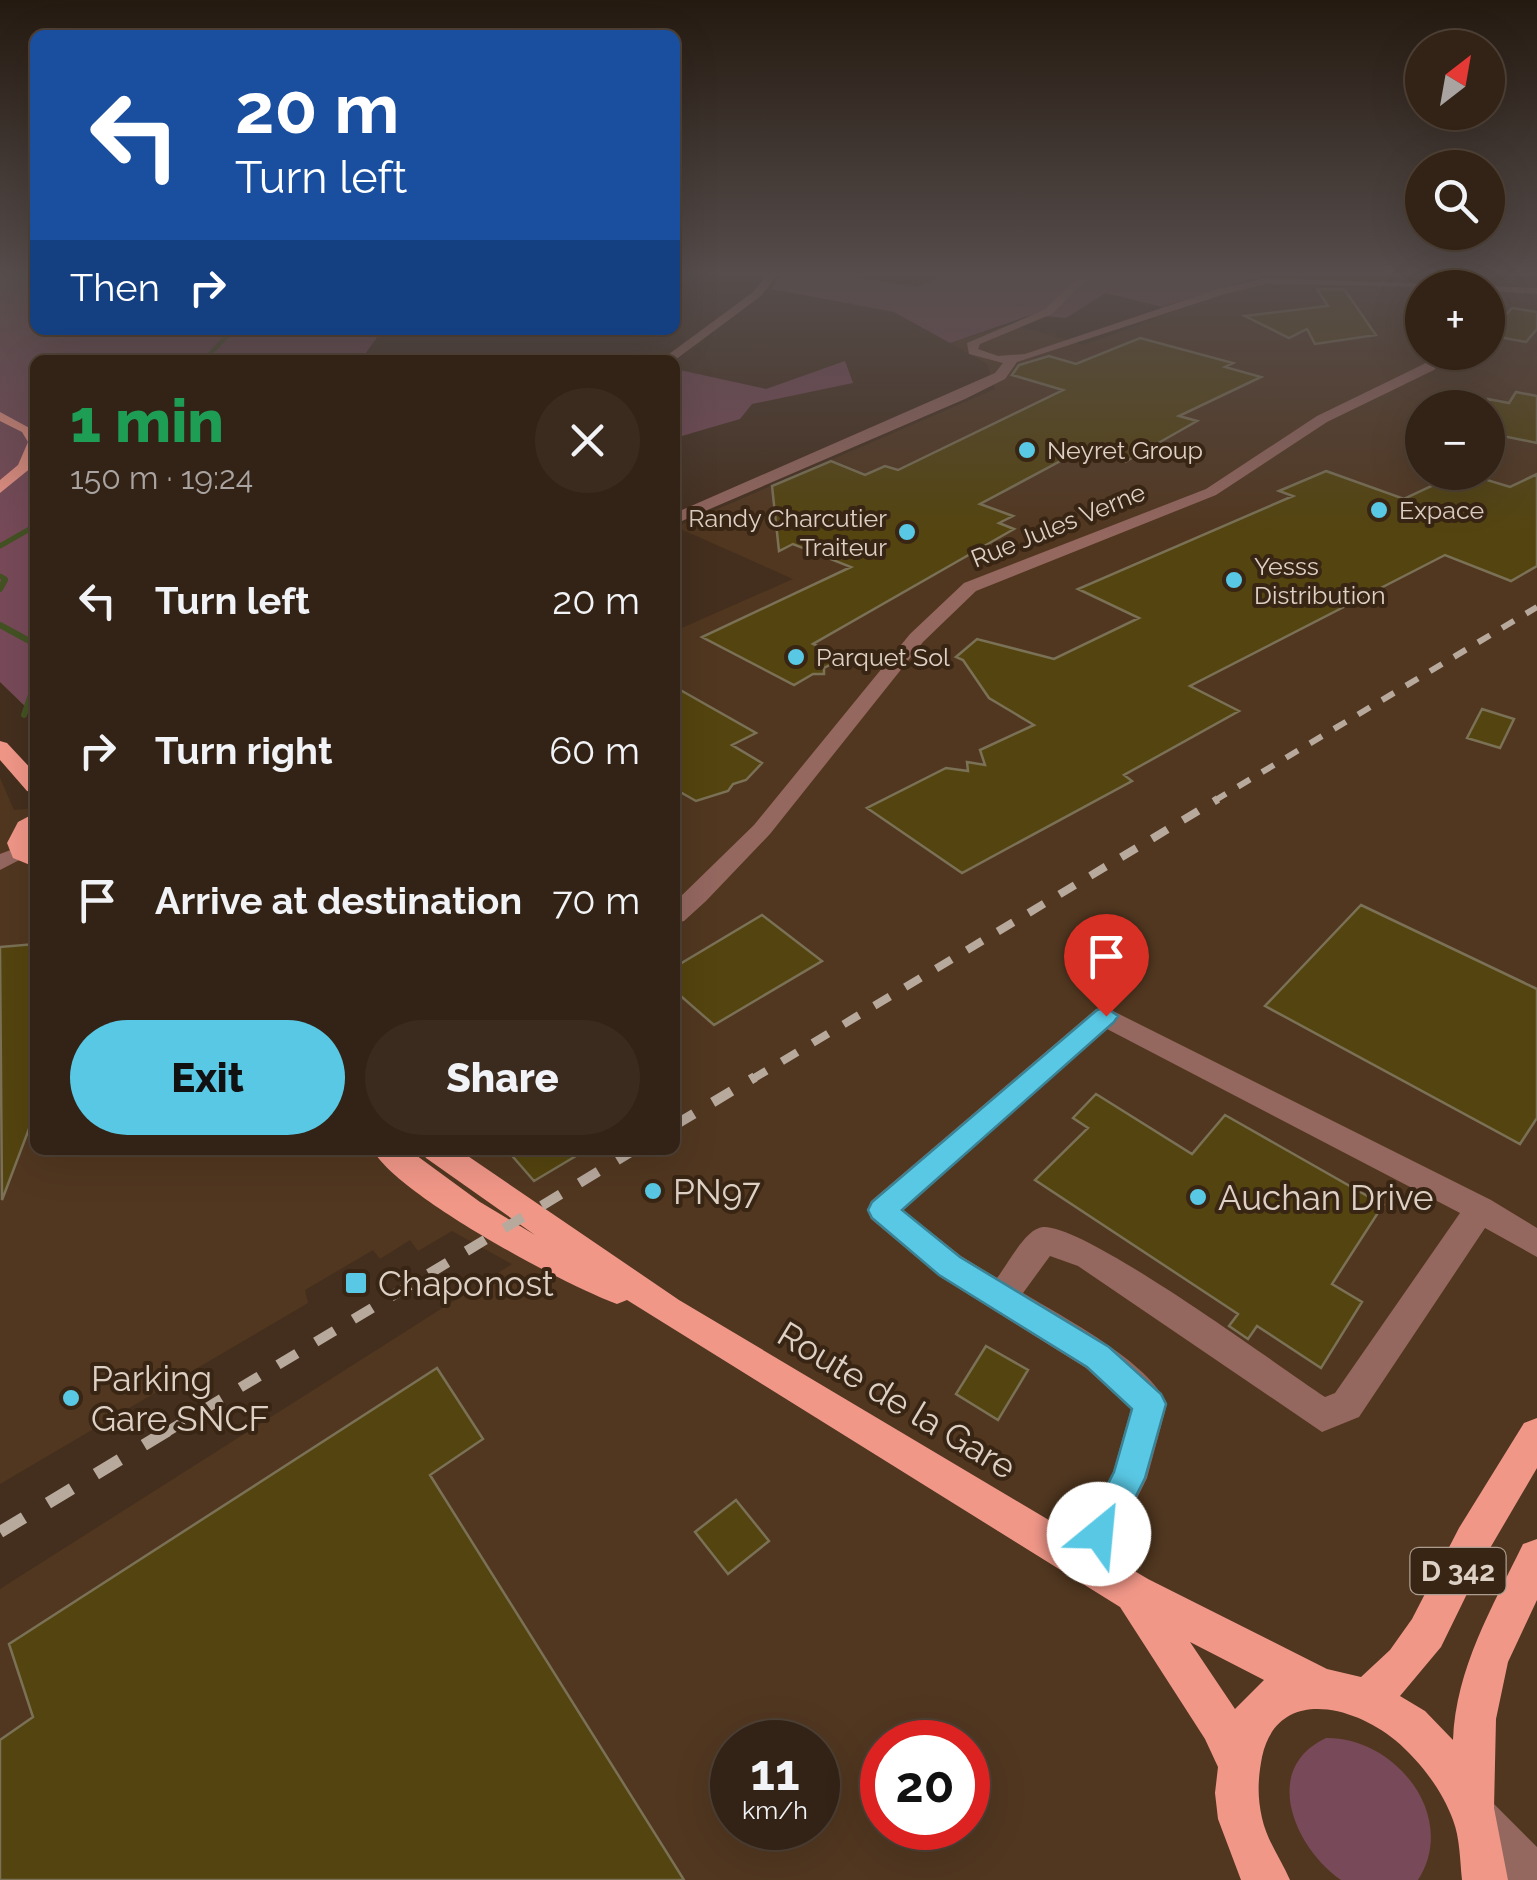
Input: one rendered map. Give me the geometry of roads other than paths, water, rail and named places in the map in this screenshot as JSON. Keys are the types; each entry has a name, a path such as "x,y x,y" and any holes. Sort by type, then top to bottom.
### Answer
{"main road":[{"path":"0,416 30,434"},
{"path":"0,488 30,461"},
{"path":"0,747 30,780"},
{"path":"19,859 19,835 30,825"},
{"name":"Route de la Gare","path":"394,1155 458,1205 538,1254 667,1310"},
{"name":"Route de la Gare","path":"443,1155 667,1310 1134,1593 1320,1687"},
{"name":"D 342","path":"1368,1697 1398,1673 1430,1633 1464,1557 1537,1436"},
{"name":"D 342","path":"1475,1812 1475,1719 1488,1659 1537,1558"},
{"name":"Route de la Gare","path":"1134,1593 1220,1724 1236,1760"},
{"path":"1262,1877 1243,1832 1235,1794 1236,1760 1244,1735 1257,1714 1274,1700 1296,1690 1320,1687 1368,1697 1400,1714 1428,1740 1453,1770 1475,1812 1486,1858 1485,1880"}],"street":[{"path":"680,517 960,396 1000,376 1011,361"},
{"name":"Rue Jules Verne","path":"680,911 706,888 838,740 937,611 970,586 1211,492 1306,428 1422,370"},
{"path":"1084,1563 1129,1478 1150,1404 1098,1357 950,1266 882,1210 1106,1016 1480,1209 1537,1244"},
{"path":"1001,1296 1044,1240 1090,1256 1322,1415 1346,1405 1480,1209"},
{"path":"1475,1812 1537,1879"}],"waterway":[{"path":"0,546 30,529"},
{"path":"0,576 5,579 3,582"},
{"path":"0,589 5,580"},
{"path":"0,625 30,641"},
{"path":"24,715 30,698"}],"railway":[{"path":"1214,801 1537,607"},
{"path":"751,1080 1218,799"},
{"path":"680,1122 755,1077"},
{"path":"165,1433 626,1155"},
{"path":"0,1532 169,1430"}],"place":[{"name":"Neyret Group","path":"1027,450"},
{"name":"Expace","path":"1379,510"},
{"name":"Randy Charcutier Traiteur","path":"907,532"},
{"name":"Yesss Distribution","path":"1234,580"},
{"name":"Parquet Sol","path":"796,657"},
{"name":"PN97","path":"653,1191"},
{"name":"Auchan Drive","path":"1198,1197"},
{"name":"Chaponost","path":"356,1283"},
{"name":"Parking Gare SNCF","path":"71,1398"}]}
